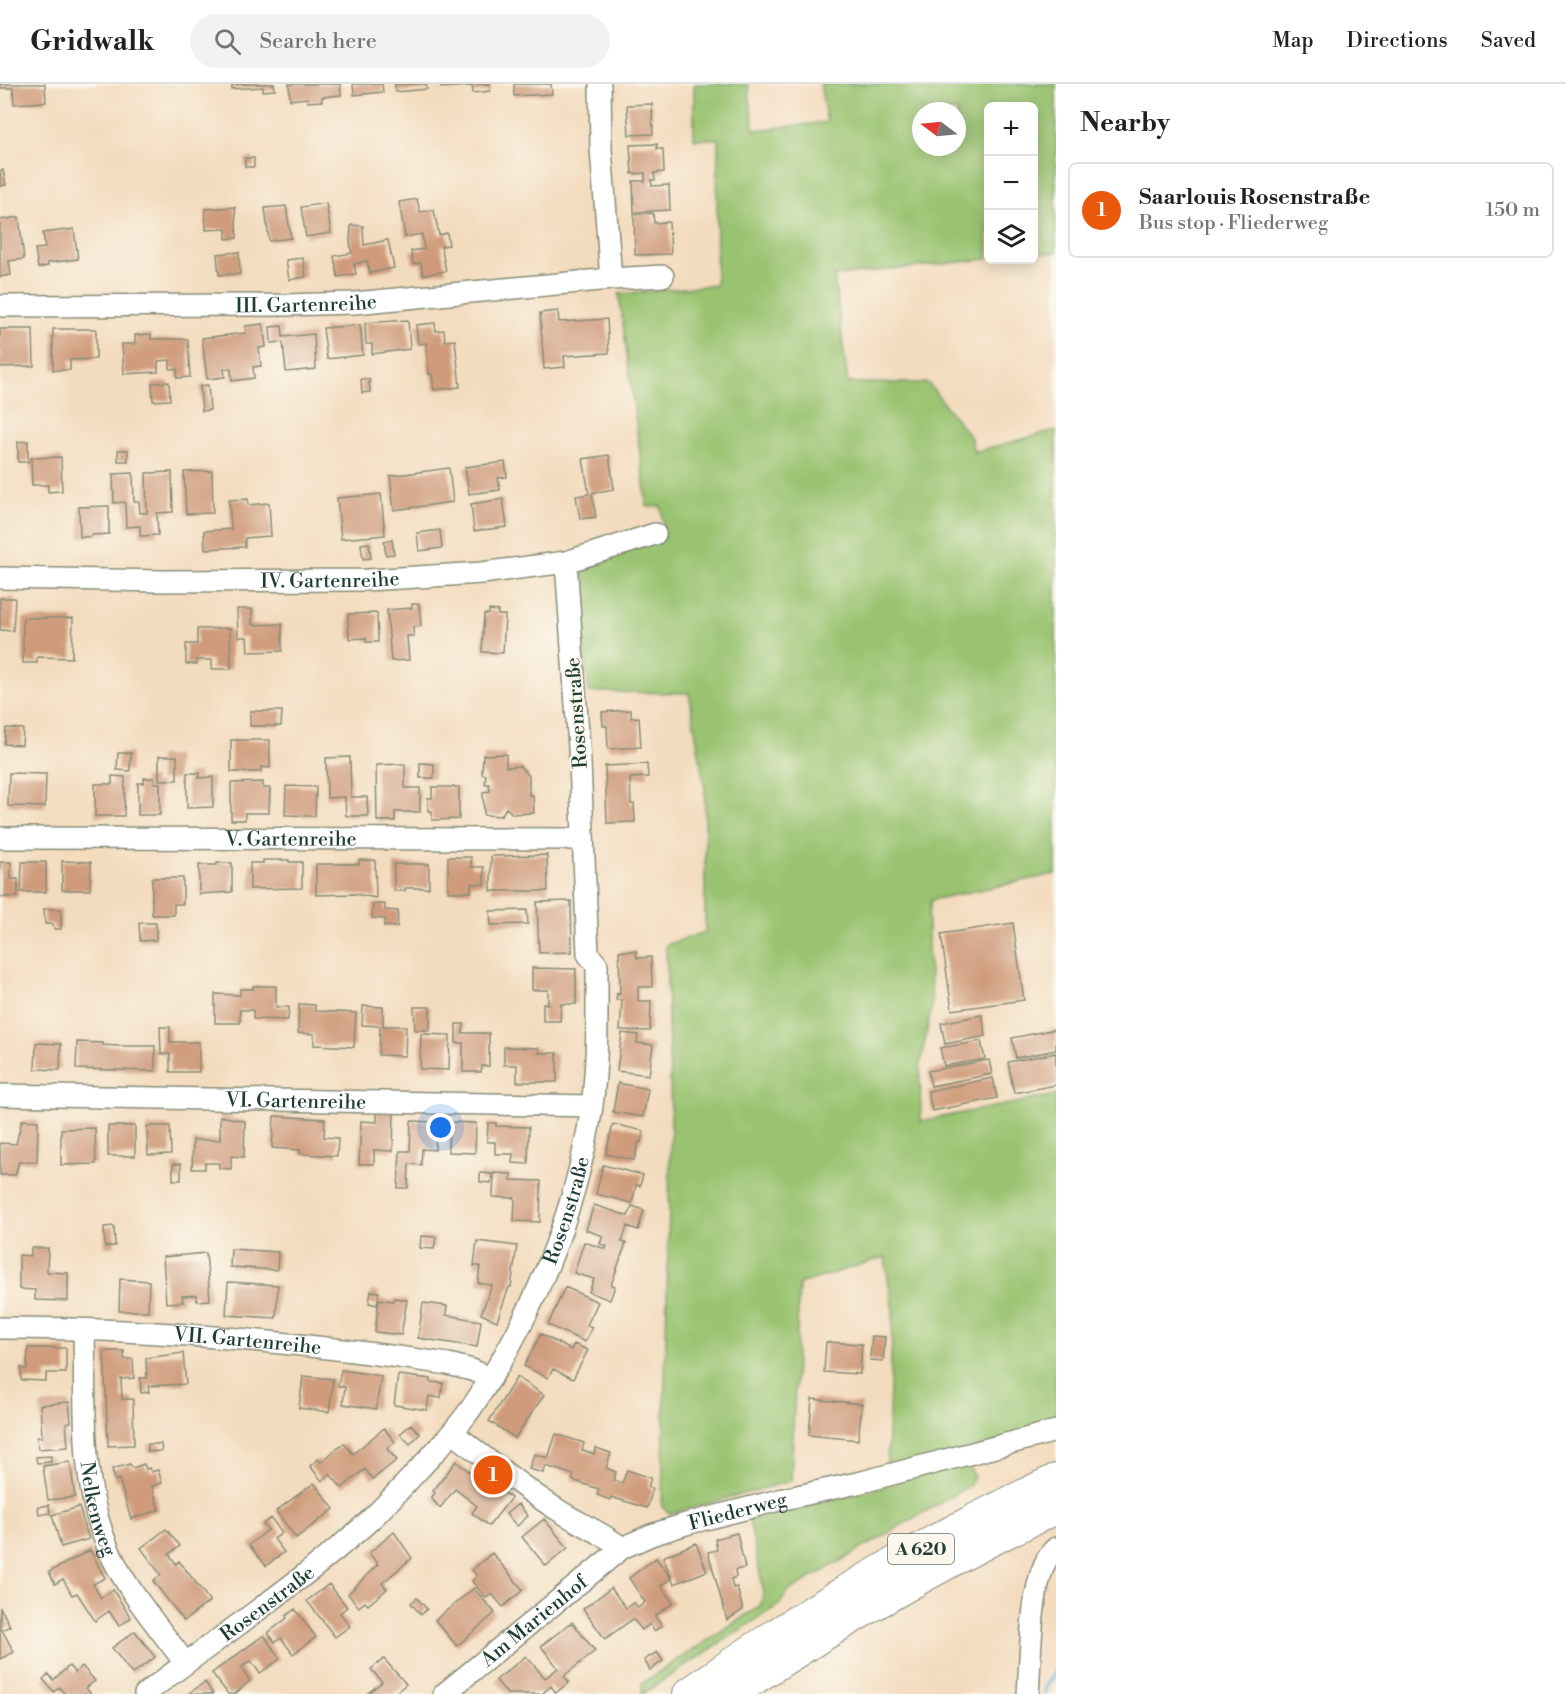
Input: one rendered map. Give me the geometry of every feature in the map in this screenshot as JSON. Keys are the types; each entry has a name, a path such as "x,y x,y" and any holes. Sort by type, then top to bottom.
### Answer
{"highway":[{"name":"A 620","path":"689,1694 791,1626 903,1559 978,1518 1056,1480"},
{"name":"A 620","path":"730,1694 799,1649 916,1579 987,1540 1056,1508"}],"street":[{"path":"600,84 601,149 611,279"},
{"name":"III. Gartenreihe","path":"0,306 354,303 663,276"},
{"name":"IV. Gartenreihe","path":"0,578 164,581 367,580 482,573 566,562 655,534"},
{"name":"Rosenstraße","path":"145,1694 300,1577 368,1522 453,1432 490,1378 525,1315 547,1269 570,1202 583,1152 597,1053 597,965 588,954 580,762 566,562"},
{"name":"V. Gartenreihe","path":"0,838 582,839"},
{"name":"VI. Gartenreihe","path":"0,1095 591,1106"},
{"name":"VII. Gartenreihe","path":"0,1328 201,1335 304,1344 448,1364 472,1370 490,1378"},
{"name":"Nelkenweg","path":"84,1330 87,1449 91,1492 99,1521 108,1549 122,1576 184,1663"},
{"name":"Fliederweg","path":"622,1548 651,1535 686,1524 862,1482 1056,1431"},
{"path":"453,1432 552,1507 622,1548"},
{"name":"Am Marienhof","path":"444,1694 622,1548"},
{"path":"1028,1694 1036,1589 1045,1560 1056,1548"}],"green space":[{"path":"694,84 748,84 754,130 827,122 820,84 1056,84 1056,252 1038,254 1038,102 984,102 984,259 834,276 848,383 928,383 971,438 974,452 1056,430 1056,874 931,900 928,918 928,946 932,1004 920,1067 921,1121 1056,1095 1056,1421 967,1452 969,1467 974,1476 969,1486 787,1592 780,1604 642,1694 642,1683 760,1606 764,1593 749,1520 886,1486 893,1312 885,1257 799,1284 791,1481 670,1514 662,1507 671,1118 666,945 705,932 705,789 689,693 589,692 577,583 587,567 597,560 665,538 661,506 647,507 619,294 716,285 718,139 694,139"}],"building":[{"path":"0,84 45,84 46,102 14,104 13,88 0,88"},
{"path":"232,84 274,84 275,90 263,91 263,87 232,89"},
{"path":"289,84 340,84 341,95 322,97 322,101 308,102 307,98 290,100"},
{"path":"353,84 382,84 383,92 354,95"},
{"path":"395,84 426,84 427,89 396,92"},
{"path":"441,84 471,84 471,86 441,88"},
{"path":"472,84 490,84 490,91 473,93"},
{"path":"514,84 551,84 552,94 514,96"},
{"path":"652,104 653,134 629,135 627,105"},
{"path":"657,144 657,149 663,149 664,172 654,173 655,180 651,180 652,186 669,185 670,210 634,212 633,181 645,181 645,173 632,174 630,145"},
{"path":"245,158 254,158 254,167 245,167"},
{"path":"3,170 6,185 0,186 0,171"},
{"path":"417,199 420,212 434,210 439,235 447,233 449,245 441,246 446,271 423,275 421,263 413,264 411,251 424,249 422,234 405,237 399,202"},
{"path":"326,203 331,233 306,237 301,207"},
{"path":"286,206 291,238 269,241 265,208"},
{"path":"235,207 237,238 226,239 226,229 206,230 205,209"},
{"path":"653,213 654,223 669,222 671,254 635,255 634,214"},
{"path":"19,217 24,259 9,261 11,275 0,277 0,220"},
{"path":"351,225 363,226 364,245 388,240 394,268 370,273 367,261 354,264 356,274 338,277 334,256 352,253"},
{"path":"74,229 78,259 47,263 48,266 38,268 35,249 45,248 43,233"},
{"path":"239,252 240,274 219,275 217,254"},
{"path":"303,258 306,277 289,280 286,260"},
{"path":"558,311 559,322 607,319 609,353 564,356 565,367 544,369 540,313"},
{"path":"408,320 410,349 372,354 372,344 366,344 365,323"},
{"path":"435,323 436,331 444,330 445,341 455,340 460,387 434,390 432,374 429,374 426,343 418,344 416,325"},
{"path":"263,324 266,347 259,348 261,366 253,367 254,378 232,381 231,369 224,369 225,377 207,379 202,338 246,333 245,326"},
{"path":"360,325 363,355 327,359 323,328"},
{"path":"282,326 283,337 314,334 316,369 286,372 283,342 271,343 270,327"},
{"path":"0,329 33,329 34,366 0,367"},
{"path":"53,329 96,329 96,359 70,360 70,370 53,370"},
{"path":"151,334 151,339 188,339 190,377 177,378 177,369 170,369 170,360 158,361 158,372 124,374 122,344 135,344 135,335"},
{"path":"361,379 369,379 370,392 362,393"},
{"path":"169,382 170,400 153,401 152,383"},
{"path":"208,385 210,410 202,411 200,386"},
{"path":"28,441 28,462 18,462 18,442"},
{"path":"118,450 128,450 128,461 118,461"},
{"path":"609,455 614,489 592,493 596,517 580,519 576,496 589,494 583,459"},
{"path":"61,457 62,491 48,492 48,485 32,485 31,458"},
{"path":"505,462 507,477 498,478 500,490 469,494 465,467"},
{"path":"449,468 453,502 394,510 390,476"},
{"path":"212,471 213,513 186,514 184,472"},
{"path":"172,472 173,512 157,513 158,535 140,536 140,526 126,527 125,502 114,503 113,474 133,473 134,502 139,502 140,513 147,513 146,473"},
{"path":"381,494 385,535 341,539 337,498"},
{"path":"248,499 248,505 269,503 271,536 245,538 245,547 205,549 204,531 231,529 229,500"},
{"path":"503,499 507,527 474,531 471,504"},
{"path":"109,506 109,534 80,537 79,507"},
{"path":"440,530 442,548 419,551 417,533"},
{"path":"392,540 394,554 386,555 384,541"},
{"path":"369,543 371,558 363,559 361,544"},
{"path":"0,598 15,598 13,631 0,630"},
{"path":"412,604 419,604 421,626 413,627 414,636 407,636 409,660 391,661 387,610 412,608"},
{"path":"237,609 252,609 252,625 282,624 282,651 248,652 247,637 238,637"},
{"path":"489,610 498,611 498,615 505,615 503,653 482,652 484,614 489,614"},
{"path":"377,613 378,642 366,642 366,638 349,639 348,614"},
{"path":"23,618 73,618 72,658 37,657 37,663 23,663"},
{"path":"230,628 231,669 212,669 212,660 196,660 197,664 186,664 186,644 197,644 197,629"},
{"path":"631,710 631,718 639,717 641,747 608,749 607,726 603,726 602,712"},
{"path":"250,711 282,711 281,726 250,726"},
{"path":"6,728 23,729 22,745 4,744"},
{"path":"231,740 270,740 270,768 261,767 261,772 231,772"},
{"path":"118,753 131,753 130,771 117,770"},
{"path":"506,754 506,767 520,766 529,776 529,795 533,795 534,813 513,814 506,808 501,816 484,815 483,792 490,791 489,784 485,784 486,775 482,774 483,755"},
{"path":"159,756 177,756 177,780 159,780"},
{"path":"350,757 351,797 367,797 368,816 346,816 345,797 327,798 326,758"},
{"path":"420,763 434,764 434,778 420,778"},
{"path":"405,764 405,788 420,788 420,812 395,812 395,821 377,821 376,765"},
{"path":"647,764 648,777 630,778 631,804 634,804 635,822 607,823 605,766"},
{"path":"9,773 46,774 45,807 8,806"},
{"path":"187,773 200,773 199,778 213,777 213,807 187,808"},
{"path":"112,776 125,777 124,816 95,816 95,784 112,784"},
{"path":"144,778 154,778 154,783 160,783 160,815 138,815 138,783 144,783"},
{"path":"263,782 263,788 270,788 269,813 245,813 245,820 231,820 231,783"},
{"path":"286,786 316,787 315,816 285,815"},
{"path":"432,787 459,787 459,819 432,820 432,811 428,811 428,798 432,798"},
{"path":"547,855 548,891 491,891 491,856"},
{"path":"448,857 471,857 471,867 484,867 484,884 471,884 471,892 448,892"},
{"path":"263,860 302,862 302,888 250,889 250,863 263,863"},
{"path":"359,860 375,860 376,898 355,894 316,895 316,864 359,864"},
{"path":"62,861 91,862 90,890 62,890"},
{"path":"0,862 11,862 11,879 18,879 18,897 0,897"},
{"path":"22,862 46,862 46,892 21,892"},
{"path":"217,863 232,863 232,892 199,894 199,865 217,865"},
{"path":"394,864 429,864 429,888 405,888 405,891 394,891"},
{"path":"152,878 183,878 183,904 174,904 174,915 152,915"},
{"path":"571,901 572,952 539,953 537,902"},
{"path":"373,904 385,904 385,910 398,911 397,927 384,926 385,919 372,918"},
{"path":"44,909 61,909 61,929 54,929 53,924 45,924"},
{"path":"527,910 528,924 491,925 490,911"},
{"path":"139,923 156,923 156,940 140,941"},
{"path":"1013,923 1024,1000 952,1010 941,934"},
{"path":"619,951 636,951 637,958 651,957 652,987 638,987 638,1001 651,1001 650,1031 620,1030 622,1000 616,1000 617,993 620,994"},
{"path":"532,968 576,969 576,1004 561,1004 560,1021 543,1021 543,1003 548,1004 548,990 532,990"},
{"path":"253,986 276,986 276,1007 289,1007 288,1020 253,1019 253,1010 240,1010 240,1023 215,1023 215,994 240,995 240,989 253,989"},
{"path":"299,1004 315,1005 315,1011 356,1013 354,1047 314,1045 314,1034 298,1033"},
{"path":"363,1006 383,1007 383,1026 406,1026 405,1056 379,1055 380,1026 362,1025"},
{"path":"414,1007 430,1007 430,1030 415,1030"},
{"path":"982,1015 986,1036 945,1044 941,1023"},
{"path":"456,1024 464,1024 463,1033 489,1033 489,1066 482,1066 481,1072 463,1072 463,1043 456,1043"},
{"path":"160,1027 170,1027 170,1042 199,1042 199,1072 170,1072 170,1054 161,1054"},
{"path":"1056,1029 1056,1050 1016,1058 1012,1038"},
{"path":"622,1033 638,1035 637,1043 653,1045 649,1075 617,1071"},
{"path":"421,1034 450,1035 449,1070 420,1069"},
{"path":"981,1041 985,1059 944,1066 940,1048"},
{"path":"77,1042 118,1046 155,1046 155,1071 76,1069"},
{"path":"36,1043 61,1044 60,1070 35,1069"},
{"path":"504,1047 539,1048 539,1053 557,1053 557,1082 517,1082 517,1065 504,1065"},
{"path":"1056,1053 1056,1085 1014,1093 1008,1062"},
{"path":"989,1060 992,1074 931,1086 928,1071"},
{"path":"993,1078 997,1098 932,1111 928,1091"},
{"path":"618,1083 648,1089 643,1117 613,1112"},
{"path":"377,1109 394,1110 393,1151 374,1150 374,1164 359,1164 361,1121 377,1122"},
{"path":"220,1116 245,1121 244,1157 231,1156 231,1169 219,1168 219,1163 205,1163 205,1169 192,1169 193,1140 220,1140"},
{"path":"274,1116 325,1119 324,1137 338,1138 337,1156 300,1154 300,1150 272,1148"},
{"path":"22,1120 38,1121 37,1162 19,1162 15,1175 0,1175 0,1143 16,1144"},
{"path":"411,1121 436,1122 435,1150 422,1149 421,1165 409,1164 408,1188 398,1188 400,1151 410,1151"},
{"path":"449,1122 476,1123 475,1153 448,1152"},
{"path":"488,1123 496,1123 496,1126 529,1127 528,1164 512,1163 513,1154 495,1154 495,1142 487,1142"},
{"path":"613,1124 644,1131 634,1160 606,1154"},
{"path":"108,1126 135,1126 135,1156 108,1156"},
{"path":"147,1126 170,1126 171,1154 148,1155"},
{"path":"95,1128 96,1164 61,1165 61,1129"},
{"path":"173,1164 181,1164 181,1180 173,1180"},
{"path":"603,1165 643,1175 640,1186 636,1185 632,1203 596,1194"},
{"path":"480,1173 492,1174 491,1183 480,1182"},
{"path":"494,1173 511,1174 511,1180 541,1181 540,1222 514,1221 515,1198 493,1197"},
{"path":"594,1205 628,1216 632,1206 644,1210 638,1230 627,1226 622,1242 626,1243 611,1285 615,1286 610,1300 589,1292 594,1279 574,1273 584,1242 606,1249 607,1246 600,1244 603,1236 586,1230"},
{"path":"114,1226 115,1246 105,1247 104,1227"},
{"path":"421,1236 436,1237 434,1249 420,1248"},
{"path":"477,1241 517,1246 511,1287 509,1287 497,1321 481,1314 492,1285 478,1283 480,1266 474,1266"},
{"path":"31,1248 48,1248 47,1272 68,1273 68,1301 35,1300 35,1290 19,1289 19,1255 31,1256"},
{"path":"231,1249 278,1252 277,1270 230,1267"},
{"path":"206,1253 210,1300 197,1301 197,1295 182,1296 183,1302 166,1303 163,1257"},
{"path":"120,1279 149,1281 148,1311 119,1311"},
{"path":"228,1282 278,1285 276,1318 226,1315"},
{"path":"565,1287 598,1302 587,1325 592,1327 585,1342 548,1325"},
{"path":"371,1291 379,1292 377,1305 369,1303"},
{"path":"394,1298 407,1300 401,1335 375,1332 379,1299 393,1301"},
{"path":"423,1303 447,1306 446,1315 481,1321 477,1347 418,1338"},
{"path":"541,1334 571,1350 574,1344 588,1350 573,1379 553,1369 548,1378 524,1366"},
{"path":"872,1336 885,1337 883,1361 870,1360"},
{"path":"826,1342 862,1344 860,1374 824,1372"},
{"path":"28,1348 66,1348 66,1373 46,1373 46,1381 21,1380 21,1368 27,1369"},
{"path":"104,1351 124,1351 124,1359 133,1359 134,1378 121,1379 122,1399 133,1399 134,1445 108,1446"},
{"path":"183,1353 186,1384 148,1386 149,1392 141,1393 140,1378 147,1378 146,1358"},
{"path":"341,1370 381,1376 376,1409 343,1404 345,1387 338,1386"},
{"path":"398,1375 431,1379 430,1382 443,1383 441,1398 429,1396 427,1410 394,1405"},
{"path":"303,1376 333,1379 329,1412 299,1408"},
{"path":"517,1377 544,1395 515,1438 489,1421"},
{"path":"812,1399 862,1404 858,1440 809,1435"},
{"path":"69,1402 71,1422 66,1423 68,1447 38,1449 37,1437 42,1437 40,1405"},
{"path":"411,1424 420,1434 410,1444 400,1434"},
{"path":"384,1428 395,1442 387,1449 397,1460 373,1479 365,1469 342,1488 330,1474 322,1481 310,1466 318,1459 321,1462 344,1443 353,1454"},
{"path":"556,1434 584,1443 582,1450 594,1454 596,1448 611,1453 606,1468 616,1472 613,1480 622,1483 627,1470 651,1478 648,1487 653,1489 647,1508 597,1495 599,1489 572,1480 574,1475 546,1466 543,1473 529,1469 534,1454 548,1458"},
{"path":"148,1444 161,1444 162,1451 148,1452"},
{"path":"51,1456 51,1462 37,1463 36,1457"},
{"path":"456,1461 476,1477 479,1474 511,1498 489,1526 472,1513 477,1506 455,1489 440,1508 431,1498 435,1493 433,1491"},
{"path":"70,1462 75,1497 48,1500 43,1466"},
{"path":"130,1464 132,1468 144,1464 151,1472 158,1470 162,1483 152,1486 159,1510 131,1519 119,1479 115,1481 112,1469"},
{"path":"314,1483 334,1509 296,1538 276,1511"},
{"path":"518,1504 528,1516 517,1526 506,1514"},
{"path":"49,1505 50,1513 39,1515 38,1507"},
{"path":"79,1507 89,1539 61,1547 52,1515"},
{"path":"271,1518 282,1533 274,1539 284,1552 266,1566 249,1545 268,1530 263,1524"},
{"path":"544,1519 568,1548 546,1566 522,1537"},
{"path":"166,1529 180,1546 169,1554 176,1564 179,1561 210,1601 184,1621 153,1581 161,1575 141,1548"},
{"path":"394,1532 412,1558 382,1583 387,1589 368,1605 365,1602 359,1607 348,1594 378,1564 369,1553"},
{"path":"737,1533 745,1568 735,1570 736,1577 731,1579 733,1588 737,1587 743,1610 727,1620 708,1552 717,1550 715,1539"},
{"path":"696,1543 707,1571 674,1584 663,1557"},
{"path":"90,1550 105,1578 93,1584 101,1598 113,1590 131,1618 119,1626 109,1611 95,1621 77,1593 72,1595 63,1579 55,1584 49,1572"},
{"path":"492,1553 523,1590 503,1607 492,1594 486,1598 472,1581 477,1576 472,1570"},
{"path":"656,1558 671,1578 661,1586 673,1603 655,1616 662,1626 654,1631 650,1624 642,1630 633,1619 605,1639 583,1609 611,1588 626,1608 634,1602 638,1608 645,1602 629,1578"},
{"path":"329,1584 347,1607 340,1613 350,1626 335,1637 307,1601"},
{"path":"474,1588 495,1613 457,1646 435,1620"},
{"path":"417,1598 427,1609 421,1615 411,1603"},
{"path":"0,1607 10,1626 2,1630 14,1652 0,1659"},
{"path":"295,1609 316,1637 293,1654 281,1638 275,1642 268,1633"},
{"path":"572,1622 595,1651 564,1676 569,1682 556,1693 551,1686 542,1694 507,1694 496,1680 526,1656 545,1678 558,1668 541,1646"},
{"path":"135,1631 155,1657 132,1674 112,1648"},
{"path":"264,1635 280,1659 260,1673 251,1661 241,1668 250,1681 235,1694 228,1694 212,1673"},
{"path":"657,1652 663,1661 650,1670 644,1660"},
{"path":"384,1659 406,1684 394,1694 367,1694 382,1682 371,1669"},
{"path":"69,1666 75,1673 82,1666 95,1681 86,1688 89,1694 65,1694 59,1687 54,1692 43,1679 49,1674 53,1680"},
{"path":"205,1682 213,1694 188,1694"}],"waterway":[{"path":"1045,1694 1045,1688 1056,1670"}],"place":[{"name":"Saarlouis Rosenstraße","path":"493,1475"}]}
